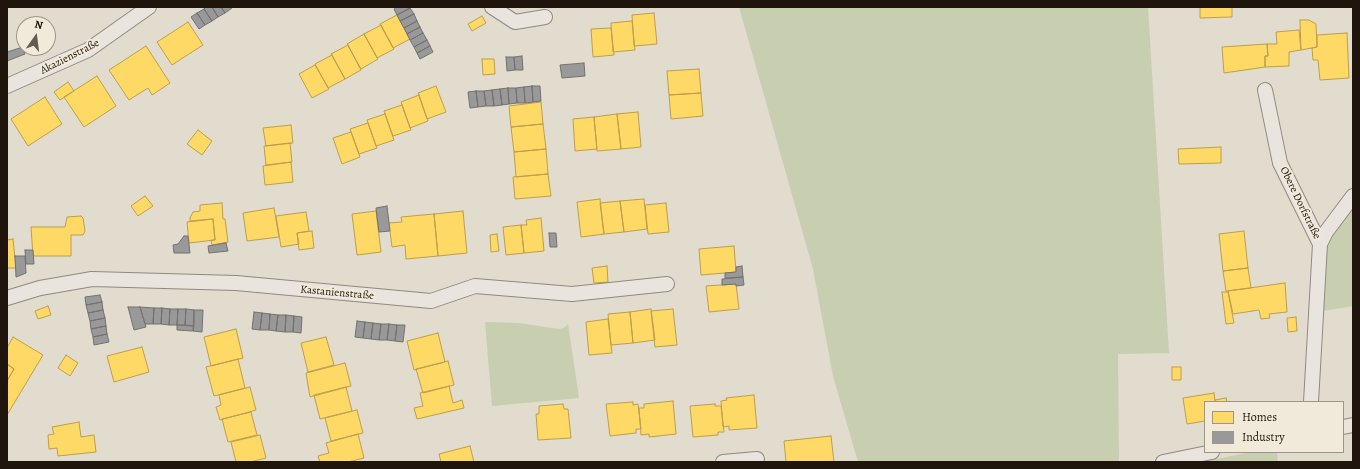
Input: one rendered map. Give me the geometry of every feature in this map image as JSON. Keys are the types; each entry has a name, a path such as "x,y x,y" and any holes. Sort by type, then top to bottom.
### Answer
{"street":[{"name":"Akazienstraße","path":"7,86 88,50 149,7"},
{"path":"492,7 515,22 544,17"},
{"name":"Obere Dorfstraße","path":"1265,90 1280,163 1320,244"},
{"name":"Obere Dorfstraße","path":"1311,401 1320,244 1326,232 1353,196"},
{"name":"Kastanienstraße","path":"7,298 40,288 92,279 236,283 431,301 475,286 572,294 667,284"},
{"path":"1163,462 1207,453"},
{"path":"723,462 757,459"}],"green space":[{"path":"739,7 1148,7 1169,353 1118,354 1119,462 858,462 833,376 813,269"},
{"path":"1353,203 1353,306 1323,311 1326,246 1335,226"},
{"path":"485,322 519,323 559,329 564,328 568,324 579,398 492,406"},
{"path":"1245,453 1277,453 1278,462 1203,462"}],"building: Homes":[{"path":"1200,7 1232,7 1232,17 1200,18"},
{"path":"654,13 657,44 634,46 632,15"},
{"path":"397,15 410,39 393,48 380,24"},
{"path":"482,16 486,23 472,31 468,24"},
{"path":"1300,20 1309,20 1316,24 1317,47 1301,50"},
{"path":"632,21 635,50 613,52 611,23"},
{"path":"188,22 203,45 172,65 157,42"},
{"path":"381,25 394,49 377,58 364,34"},
{"path":"611,28 614,55 593,57 591,29"},
{"path":"1299,30 1301,50 1289,52 1289,66 1265,67 1265,56 1268,56 1267,44 1277,44 1276,32"},
{"path":"1347,33 1349,78 1320,80 1318,60 1313,60 1312,48 1317,47 1317,35"},
{"path":"364,34 378,59 361,69 347,44"},
{"path":"1267,44 1268,56 1265,56 1265,67 1224,73 1222,47"},
{"path":"348,45 361,70 345,79 331,54"},
{"path":"146,46 170,83 152,95 148,88 129,100 109,70"},
{"path":"332,55 345,79 328,88 315,64"},
{"path":"482,59 494,59 495,74 483,75"},
{"path":"315,65 329,89 312,98 299,74"},
{"path":"699,69 701,93 669,95 667,71"},
{"path":"97,76 116,106 84,127 64,97"},
{"path":"68,82 74,91 60,100 54,92"},
{"path":"436,86 446,112 427,119 418,93"},
{"path":"701,93 703,116 671,119 669,95"},
{"path":"419,95 428,121 410,128 401,102"},
{"path":"45,97 62,124 28,146 11,119"},
{"path":"541,102 543,124 511,127 509,106"},
{"path":"402,105 411,130 393,136 384,111"},
{"path":"638,112 641,147 621,149 617,114"},
{"path":"385,114 394,140 376,146 367,120"},
{"path":"617,114 621,149 597,151 594,117"},
{"path":"594,117 597,149 575,151 573,119"},
{"path":"368,123 377,148 359,154 350,129"},
{"path":"543,124 546,149 514,152 511,127"},
{"path":"291,125 293,143 266,146 263,128"},
{"path":"198,130 212,141 202,155 187,144"},
{"path":"351,132 360,157 342,164 333,138"},
{"path":"290,143 292,162 266,165 264,146"},
{"path":"1221,147 1221,163 1179,164 1178,149"},
{"path":"546,149 548,174 516,177 514,152"},
{"path":"291,162 293,182 265,185 263,166"},
{"path":"548,174 551,196 515,199 513,177"},
{"path":"145,196 153,206 138,216 131,206"},
{"path":"600,199 604,234 581,237 577,202"},
{"path":"644,199 647,229 624,232 620,201"},
{"path":"620,201 624,232 604,234 600,203"},
{"path":"222,203 223,219 225,219 228,242 212,245 211,240 215,240 213,219 190,221 190,218 193,212 200,211 200,205"},
{"path":"666,203 669,232 648,234 645,205"},
{"path":"274,208 279,237 247,241 243,213"},
{"path":"376,211 381,252 357,255 352,214"},
{"path":"463,211 467,253 438,256 434,214"},
{"path":"306,212 309,231 297,233 299,244 281,247 276,216"},
{"path":"434,214 438,256 406,259 405,245 392,247 389,223 402,222 401,217"},
{"path":"81,216 83,218 85,231 83,235 71,235 71,256 33,256 31,227 65,227 67,217"},
{"path":"541,218 544,251 524,253 521,225 527,225 526,220"},
{"path":"213,219 215,240 189,243 187,222"},
{"path":"521,225 524,253 506,255 503,227"},
{"path":"312,231 314,248 299,250 297,233"},
{"path":"1244,231 1248,268 1223,271 1219,234"},
{"path":"497,234 499,251 491,252 490,235"},
{"path":"13,239 16,268 7,268 7,240"},
{"path":"734,246 736,272 701,275 699,249"},
{"path":"607,266 608,282 594,283 592,268"},
{"path":"1248,268 1251,288 1226,291 1223,271"},
{"path":"1285,283 1287,312 1269,314 1270,318 1261,319 1259,310 1233,314 1228,291"},
{"path":"736,284 739,309 709,312 706,286"},
{"path":"1222,292 1228,292 1234,323 1226,324"},
{"path":"48,306 51,315 38,319 35,311"},
{"path":"651,309 655,340 633,343 630,312"},
{"path":"673,309 677,345 655,347 651,311"},
{"path":"630,312 633,343 611,345 608,314"},
{"path":"1296,317 1297,331 1288,332 1287,318"},
{"path":"608,319 612,353 589,355 586,322"},
{"path":"236,329 243,358 211,366 204,337"},
{"path":"438,333 445,362 414,370 407,341"},
{"path":"13,337 43,355 7,415 7,381 14,369 7,364 7,348"},
{"path":"326,337 334,365 308,372 301,343"},
{"path":"142,347 149,372 114,382 107,356"},
{"path":"66,355 78,363 70,376 58,368"},
{"path":"238,359 245,388 214,396 206,367"},
{"path":"448,361 454,385 423,393 416,369"},
{"path":"345,363 351,386 310,397 306,373"},
{"path":"7,364 14,369 7,381"},
{"path":"1172,367 1181,367 1181,380 1172,380"},
{"path":"449,386 453,403 462,400 464,408 417,419 414,408 423,406 420,393"},
{"path":"250,387 256,410 220,420 216,407 221,405 219,395"},
{"path":"346,387 352,411 320,419 314,395"},
{"path":"1214,393 1215,401 1204,401 1204,421 1187,424 1183,398"},
{"path":"754,395 757,428 729,430 729,426 723,427 721,401 727,400 726,398"},
{"path":"1226,398 1227,401 1215,401"},
{"path":"673,401 676,434 649,437 649,434 641,435 639,408 644,408 644,404"},
{"path":"633,402 633,405 638,404 641,429 636,429 636,433 610,436 606,404"},
{"path":"563,404 564,409 568,409 571,438 538,440 536,414 539,414 539,406"},
{"path":"715,404 715,406 721,406 724,432 718,432 718,435 693,437 690,406"},
{"path":"357,410 363,433 331,441 325,418"},
{"path":"251,412 257,435 228,442 222,419"},
{"path":"79,422 81,437 94,435 96,452 58,456 57,448 49,449 48,435 54,434 52,427"},
{"path":"358,434 364,458 348,462 320,462 318,456 329,453 326,443"},
{"path":"260,435 266,458 250,462 236,462 231,442"},
{"path":"831,436 834,462 786,462 784,441"},
{"path":"470,446 474,462 441,462 439,454"}],"building: Industry":[{"path":"206,7 212,7 218,17 212,21 204,9"},
{"path":"212,7 221,7 225,13 218,17"},
{"path":"221,7 231,7 232,8 225,13"},
{"path":"397,7 410,8 397,15 394,9"},
{"path":"410,8 414,14 400,21 397,15"},
{"path":"204,9 212,21 205,25 197,13"},
{"path":"197,13 205,25 199,29 191,17"},
{"path":"414,14 417,21 404,28 400,21"},
{"path":"417,21 420,27 407,34 404,28"},
{"path":"420,27 423,33 410,40 407,34"},
{"path":"423,33 427,40 414,47 410,40"},
{"path":"427,40 430,46 417,53 414,47"},
{"path":"430,46 433,52 420,59 417,53"},
{"path":"16,49 16,56 20,56 7,61 7,52"},
{"path":"522,56 523,70 515,70 514,57"},
{"path":"506,57 514,57 515,70 507,71"},
{"path":"584,63 585,76 562,78 560,65"},
{"path":"532,86 540,86 541,101 533,102"},
{"path":"532,86 533,102 525,103 524,87"},
{"path":"524,87 525,103 517,103 516,88"},
{"path":"508,88 509,104 502,105 500,89"},
{"path":"508,88 516,88 517,103 509,104"},
{"path":"500,89 502,105 494,106 492,90"},
{"path":"492,90 494,106 486,106 484,91"},
{"path":"476,91 484,91 486,106 478,107"},
{"path":"476,91 478,107 470,108 468,92"},
{"path":"387,206 390,231 379,232 376,208"},
{"path":"549,233 556,233 557,247 550,247"},
{"path":"184,236 188,236 190,253 174,253 173,245 178,244"},
{"path":"226,243 228,251 209,253 208,246"},
{"path":"25,250 33,250 34,264 26,264"},
{"path":"15,256 25,256 26,273 16,277"},
{"path":"742,266 743,277 725,278 725,273 736,272 736,267"},
{"path":"743,277 744,285 722,285 722,279"},
{"path":"100,295 102,302 86,305 85,297"},
{"path":"102,302 103,310 88,313 86,305"},
{"path":"128,307 140,307 146,327 134,330"},
{"path":"140,307 154,308 153,324 145,324"},
{"path":"154,308 162,308 161,324 153,324"},
{"path":"162,308 170,309 169,325 161,324"},
{"path":"170,309 178,309 177,325 169,325"},
{"path":"178,309 186,309 185,325 177,325"},
{"path":"186,309 194,310 194,326 185,325"},
{"path":"103,310 105,318 90,321 88,313"},
{"path":"194,310 203,310 202,332 193,331"},
{"path":"254,312 262,313 260,330 252,329"},
{"path":"262,313 270,314 269,330 260,330"},
{"path":"270,314 278,315 276,331 269,330"},
{"path":"278,315 286,315 285,332 276,331"},
{"path":"286,315 294,316 293,332 285,332"},
{"path":"294,316 302,317 301,333 293,332"},
{"path":"105,318 106,326 91,329 90,321"},
{"path":"357,321 365,322 363,338 355,337"},
{"path":"365,322 373,323 371,339 363,338"},
{"path":"373,323 381,324 379,340 371,339"},
{"path":"381,324 389,324 387,340 379,340"},
{"path":"389,324 397,325 395,341 387,340"},
{"path":"177,325 194,326 193,331 177,330"},
{"path":"397,325 405,325 403,342 395,341"},
{"path":"106,326 107,334 93,337 91,329"},
{"path":"107,334 109,342 94,345 93,337"}]}
